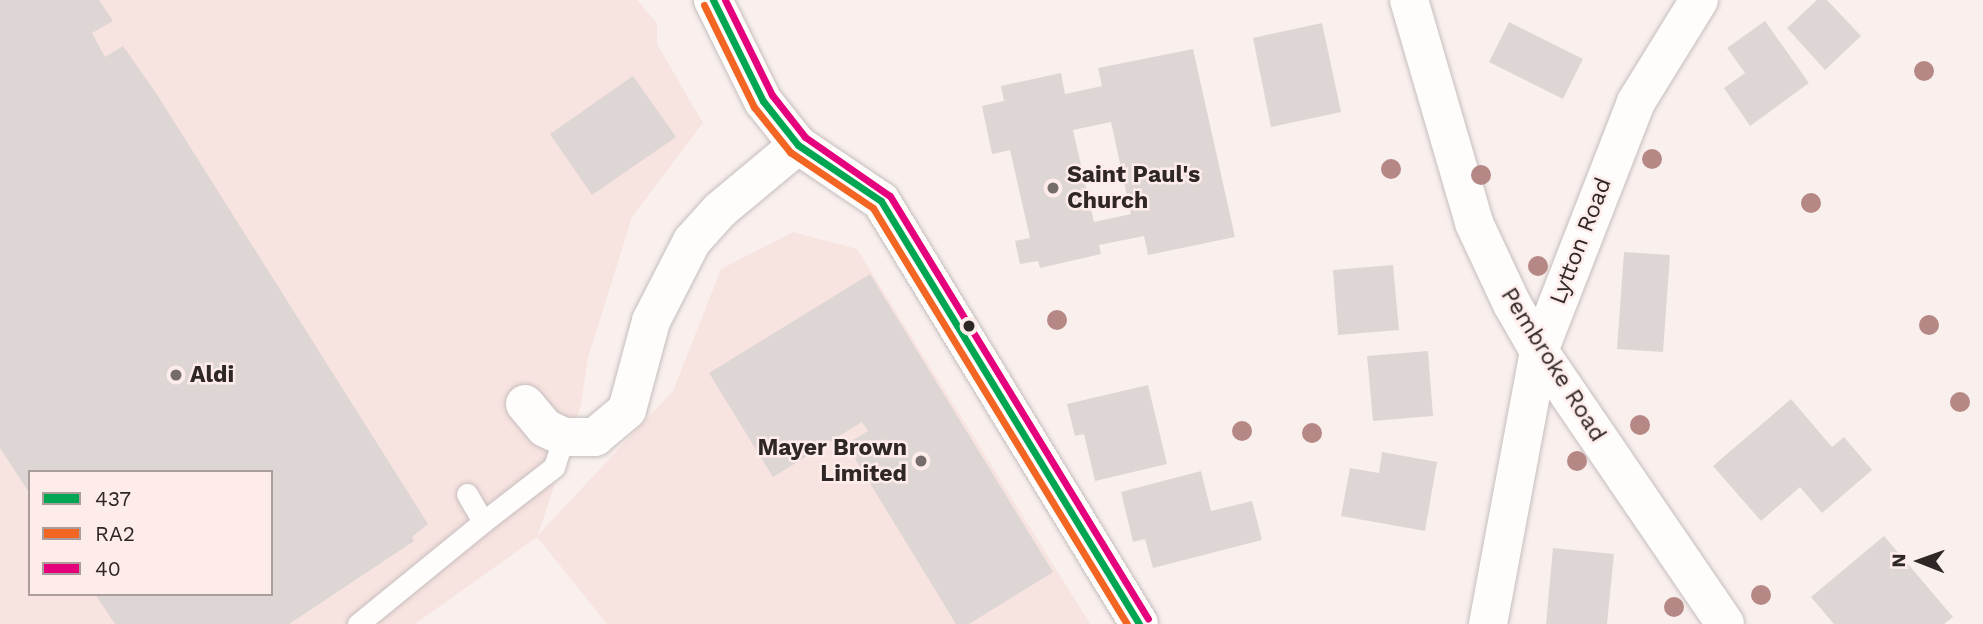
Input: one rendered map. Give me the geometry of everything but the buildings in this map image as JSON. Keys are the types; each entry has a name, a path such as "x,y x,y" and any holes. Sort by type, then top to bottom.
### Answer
{"street":[{"path":"713,0 763,101 798,145 881,201 1139,624"},
{"name":"Pembroke Road","path":"1409,0 1474,223 1539,351 1725,624"},
{"name":"Lytton Road","path":"1488,624 1539,351 1636,102 1699,0"},
{"path":"525,404 545,428 564,437 595,438 628,410 651,321 692,241 720,210 798,145"}],"lane":[{"path":"358,624 554,467 564,437"},
{"path":"467,494 483,522"}],"shaded area":[{"path":"0,0 637,0 657,23 657,44 703,123 632,217 588,358 581,405 538,535 673,391 721,269 793,232 857,249 1090,624 607,624 537,537 415,624 0,624"}],"transit line":[{"name":"437","path":"713,0 763,101 798,145 881,201 1139,624"},
{"name":"40","path":"725,0 772,95 805,137 890,196 1148,619"},
{"name":"RA2","path":"704,5 754,107 790,152 873,208 1127,624"}],"place":[{"name":"Saint Paul's Church","path":"1053,188"},
{"name":"Aldi","path":"176,375"},
{"name":"Mayer Brown Limited","path":"921,461"}]}
